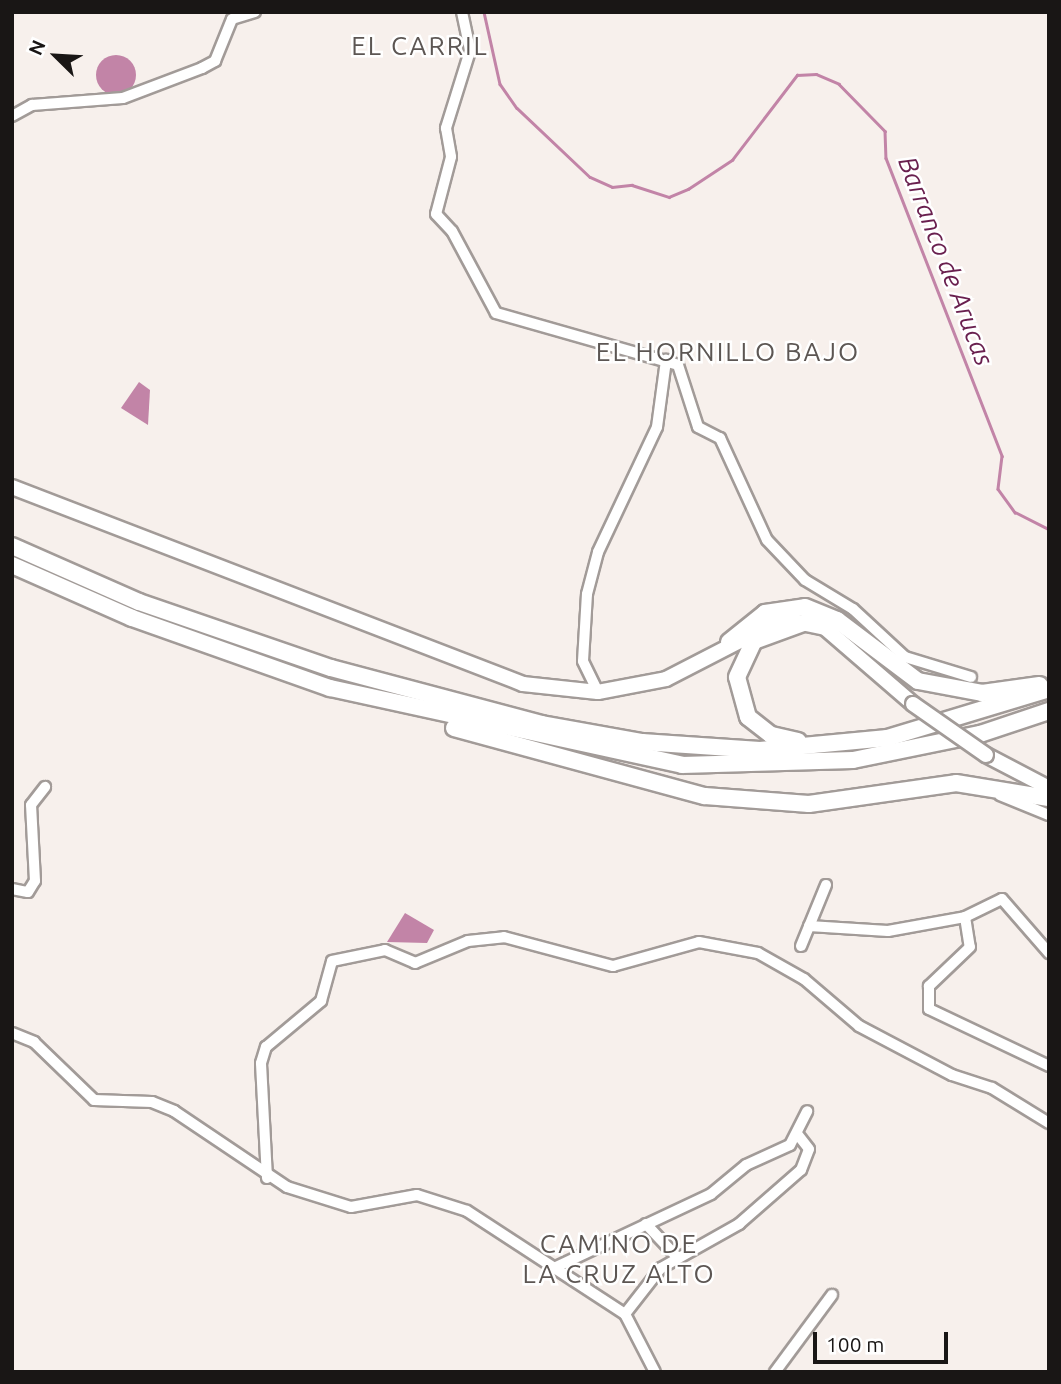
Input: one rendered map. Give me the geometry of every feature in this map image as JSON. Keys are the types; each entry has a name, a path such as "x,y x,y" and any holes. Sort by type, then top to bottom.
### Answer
{"highway":[{"path":"12,546 214,630 438,699 642,742 760,750 825,745 935,726 1049,689"},
{"path":"12,565 145,623 514,748 705,796 809,804 956,783 1049,798"},
{"path":"729,642 765,613 806,607 836,620 900,671 927,684 982,693 1049,684"},
{"path":"809,621 754,641 739,664 737,692 748,717 771,735 825,745"},
{"path":"368,699 682,765 758,767 853,760 981,734 1049,711"}],"main road":[{"path":"12,487 381,626 483,671 568,692 598,692 666,680 729,642 782,619 809,621 846,642 913,704 986,755 1049,788"},
{"path":"1018,772 1049,780"}],"street":[{"path":"12,116 32,105 123,98 202,68 215,61 232,19 255,12"},
{"path":"462,12 470,51 446,128 451,157 436,214 452,231 496,313 607,342 678,365 698,427 720,438 726,462 768,540 874,634 905,657 971,677"},
{"path":"568,692 583,661 592,573 657,427 666,360"},
{"path":"583,661 598,692"},
{"path":"956,783 1049,815"},
{"path":"12,889 28,892 35,881 30,805 45,787"},
{"path":"801,946 827,885"},
{"path":"809,926 888,932 965,917 1002,899 1011,903 1049,953"},
{"path":"965,917 970,947 929,986 929,1009 1049,1066"},
{"path":"267,1178 261,1063 266,1047 321,1001 332,961 385,950 415,963 468,941 504,937 613,966 699,942 758,953 804,979 859,1026 1046,1120 1049,1104"},
{"path":"12,1033 34,1042 94,1100 152,1102 174,1111 267,1178 351,1207 417,1195 467,1211 625,1314 655,1372"},
{"path":"556,1268 711,1194 798,1135 807,1111"},
{"path":"625,1314 676,1256 738,1224 801,1170 810,1149 798,1135"},
{"path":"646,1224 676,1256"},
{"path":"775,1372 832,1295"}],"shaded area":[{"path":"116,55 130,61 136,75 130,89 116,95 102,89 96,75 102,61"},
{"path":"139,382 150,390 148,425 121,408"},
{"path":"405,913 434,930 427,943 387,942"}],"waterway":[{"name":"Barranco de Arucas","path":"484,12 500,84 517,108 590,177 612,187 632,185 669,197 688,189 732,160 797,75 816,74 839,84 885,131 886,158 1002,456 998,489 1015,512 1049,529"}],"district":[{"name":"EL CARRIL","path":"420,46"},
{"name":"EL HORNILLO BAJO","path":"728,352"},
{"name":"CAMINO DE LA CRUZ ALTO","path":"619,1259"}]}
